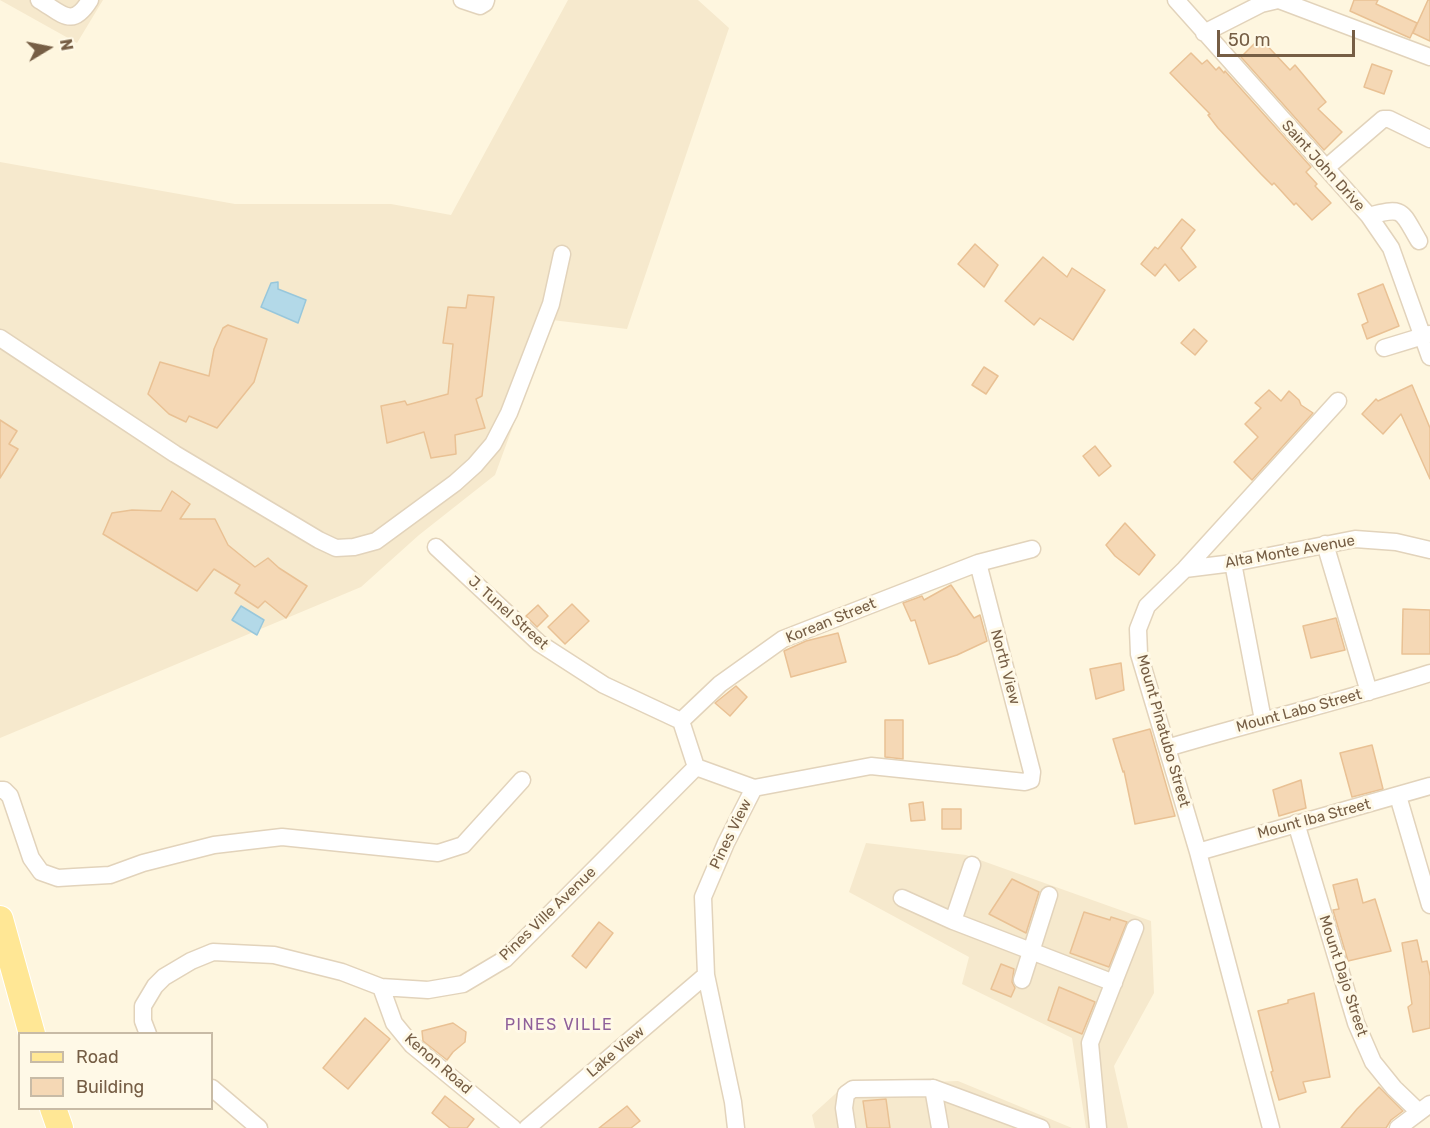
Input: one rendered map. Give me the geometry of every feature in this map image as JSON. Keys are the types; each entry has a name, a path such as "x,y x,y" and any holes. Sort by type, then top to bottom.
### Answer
{"main road":[{"path":"0,919 31,1032"},
{"path":"54,1110 60,1128"}],"street":[{"path":"39,0 66,16 74,18 81,14 90,0"},
{"path":"462,0 480,6 486,0"},
{"name":"Saint John Drive","path":"1176,0 1369,216 1391,248 1426,334 1430,357"},
{"path":"1204,33 1261,4 1278,0 1430,57"},
{"path":"1326,168 1383,119 1389,119 1430,139"},
{"path":"1369,216 1397,210 1425,241 1391,248"},
{"path":"0,338 175,454 319,540 336,548 354,547 376,541 419,510 455,483 493,444 509,413 551,304 562,254"},
{"path":"1384,348 1426,334"},
{"name":"Mount Pinatubo Street","path":"1271,1128 1198,852 1139,654 1138,629 1147,606 1185,569 1338,400"},
{"name":"Alta Monte Avenue","path":"1185,569 1233,563 1355,539 1396,543 1430,550"},
{"path":"1325,544 1369,692"},
{"name":"J. Tunel Street","path":"436,548 539,643 604,685 681,721"},
{"name":"Korean Street","path":"681,721 720,684 783,639 978,563 1032,549"},
{"name":"North View","path":"978,563 1032,772"},
{"path":"1233,563 1263,720"},
{"name":"Mount Labo Street","path":"1167,748 1430,673"},
{"path":"681,721 696,766 754,788"},
{"name":"Pines Ville Avenue","path":"147,1032 143,1021 143,1006 155,986 164,977 191,961 213,952 274,955 342,972 381,987 428,990 463,984 505,959 696,766"},
{"name":"Pines View","path":"736,1128 734,1102 706,975 703,897 721,853 754,788 871,766 1024,782 1031,780 1032,772"},
{"path":"0,790 4,790 10,796 31,858 41,872 58,878 66,878 110,875 143,863 214,845 282,837 438,853 463,845 522,780"},
{"name":"Mount Iba Street","path":"1198,852 1430,786"},
{"path":"1398,796 1430,905"},
{"name":"Mount Dajo Street","path":"1296,823 1356,1023 1373,1062 1394,1088 1424,1108"},
{"path":"953,921 972,865"},
{"path":"1022,980 1049,895"},
{"path":"902,898 953,921 1114,983"},
{"path":"1098,1128 1090,1043 1135,928"},
{"name":"Lake View","path":"526,1128 706,975"},
{"name":"Kenon Road","path":"381,987 394,1023 412,1045 513,1128"},
{"path":"933,1088 940,1128"},
{"path":"847,1128 844,1101 846,1094 853,1089 933,1088 1041,1128"},
{"path":"213,1089 259,1128"},
{"path":"1398,1128 1424,1108"}],"shaded area":[{"path":"0,0 103,0 77,43"},
{"path":"568,0 698,0 729,28 627,329 552,320 495,475 419,535 361,587 0,738 0,162 235,204 391,204 451,215"},
{"path":"866,843 966,855 1151,921 1154,993 1114,1066 1128,1128 1086,1128 1072,1038 962,984 969,957 849,892"},
{"path":"958,1081 1072,1128 815,1128 812,1115 845,1085"}],"water":[{"path":"278,282 278,289 306,300 298,323 261,307 271,283"},
{"path":"241,606 264,620 257,635 232,620"}],"building":[{"path":"1354,0 1378,0 1376,4 1417,23 1410,38 1350,11"},
{"path":"1430,0 1430,41 1413,33"},
{"path":"1260,38 1290,70 1295,65 1326,102 1318,109 1342,132 1324,150 1241,57"},
{"path":"1191,53 1202,64 1207,60 1216,70 1219,67 1224,73 1225,71 1311,167 1306,172 1331,203 1312,220 1296,203 1294,205 1274,183 1272,185 1261,174 1218,128 1208,115 1210,114 1170,73"},
{"path":"1372,64 1392,71 1384,94 1364,87"},
{"path":"1182,219 1195,230 1181,248 1196,267 1179,281 1165,264 1155,276 1141,264 1155,247 1158,249"},
{"path":"975,244 998,265 984,287 958,264"},
{"path":"1043,257 1067,277 1072,268 1105,290 1073,340 1040,318 1034,325 1005,301"},
{"path":"1383,284 1399,326 1367,339 1362,325 1368,322 1358,294"},
{"path":"468,295 494,297 482,396 476,399 485,428 455,435 456,454 431,458 424,432 387,443 381,406 405,401 407,405 448,394 453,344 443,343 448,307 466,308"},
{"path":"228,325 267,339 254,382 217,428 189,416 186,422 169,414 148,394 160,362 209,376 214,349 223,328"},
{"path":"1194,329 1207,341 1195,355 1181,343"},
{"path":"984,367 998,376 986,394 972,385"},
{"path":"1412,385 1430,428 1430,479 1401,414 1383,434 1362,414 1376,399 1378,401"},
{"path":"1269,390 1281,401 1289,391 1301,405 1313,413 1252,480 1234,462 1258,437 1245,424 1261,408 1255,403"},
{"path":"0,420 17,431 9,444 18,449 0,478"},
{"path":"1095,446 1111,466 1099,476 1083,456"},
{"path":"172,491 190,504 180,519 215,519 228,545 255,567 268,558 307,586 286,618 265,601 258,608 235,593 240,585 214,569 197,591 103,534 112,513 132,510 161,511"},
{"path":"1125,523 1155,555 1139,575 1115,556 1106,545"},
{"path":"951,585 974,618 980,615 987,641 957,655 929,664 915,620 911,621 903,603 922,596 924,600"},
{"path":"572,604 589,621 565,644 548,627"},
{"path":"538,605 548,616 537,627 526,616"},
{"path":"1403,609 1430,610 1430,654 1402,654"},
{"path":"1336,618 1345,650 1311,658 1303,626"},
{"path":"838,633 846,662 791,677 784,651 806,641"},
{"path":"1121,663 1124,690 1096,699 1090,669"},
{"path":"736,686 747,697 730,716 715,703"},
{"path":"885,720 903,720 903,759 885,757"},
{"path":"1150,729 1175,816 1135,824 1124,771 1113,739"},
{"path":"1372,745 1383,789 1352,797 1340,753"},
{"path":"1301,780 1306,808 1279,816 1273,790"},
{"path":"923,802 925,820 911,821 909,804"},
{"path":"942,809 961,809 961,829 942,829"},
{"path":"1012,879 1039,892 1026,933 989,914"},
{"path":"1357,879 1363,903 1375,899 1391,951 1348,961 1333,910 1339,909 1333,885"},
{"path":"1084,912 1110,920 1111,917 1127,922 1109,967 1070,953"},
{"path":"599,922 613,933 586,968 572,956"},
{"path":"1417,940 1422,962 1427,961 1430,976 1430,1028 1413,1032 1408,1007 1412,1004 1402,943"},
{"path":"1001,964 1014,969 1012,982 1015,988 1011,997 991,989"},
{"path":"1059,987 1095,1002 1082,1034 1048,1020"},
{"path":"1314,993 1330,1077 1303,1082 1306,1092 1279,1100 1258,1011"},
{"path":"365,1018 390,1039 348,1089 323,1068"},
{"path":"453,1023 466,1032 465,1042 447,1060 423,1041 422,1031"},
{"path":"1379,1087 1403,1111 1391,1120 1386,1128 1341,1128 1357,1109"},
{"path":"445,1096 474,1119 467,1128 450,1128 432,1113"},
{"path":"886,1099 890,1128 867,1128 863,1101"},
{"path":"627,1106 640,1121 631,1128 599,1128"}],"district":[{"name":"PINES VILLE","path":"559,1025"}]}
